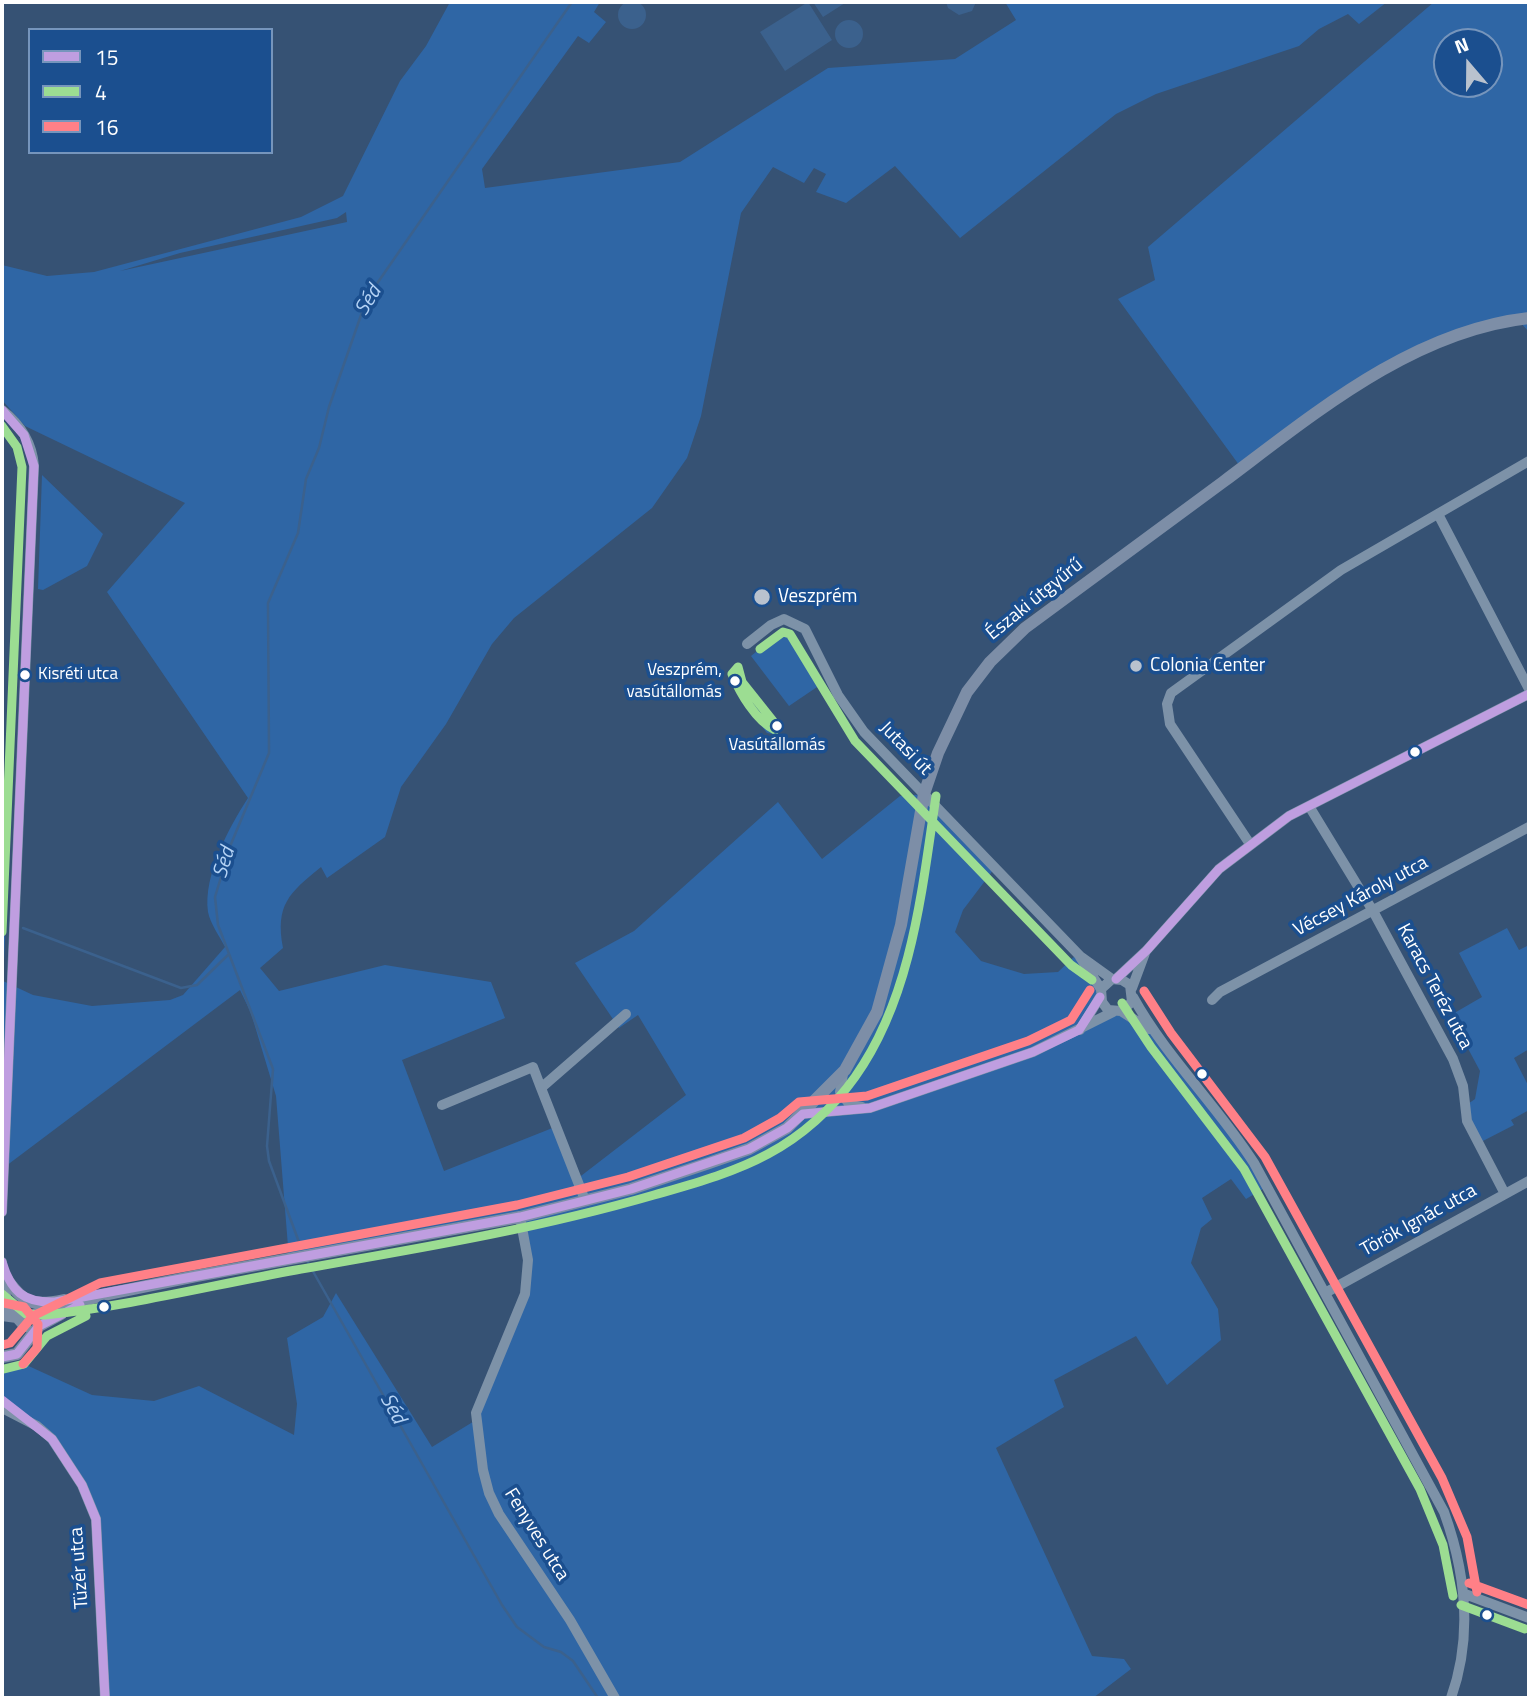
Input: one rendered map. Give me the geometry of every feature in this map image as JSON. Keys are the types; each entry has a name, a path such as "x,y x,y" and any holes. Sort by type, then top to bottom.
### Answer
{"main road":[{"name":"Északi útgyűrű","path":"103,1295 520,1217 631,1189 749,1149 779,1133 803,1114 845,1070 877,1012 901,925 924,794 946,732 962,701 990,662 1025,628 1266,450 1377,374 1415,352 1451,337 1529,318"},
{"path":"3,1268 15,1291 31,1303 103,1295"},
{"path":"12,1317 103,1295"},
{"path":"4,1359 18,1354 39,1326 103,1295"},
{"path":"12,1317 26,1328 26,1343"}],"street":[{"path":"2,410 23,431 30,443 34,466 2,1212"},
{"path":"1250,844 1170,724 1167,704 1171,693 1341,570 1529,461"},
{"path":"1079,1030 1101,993 1146,951 1219,869 1250,844 1309,806 1529,691 1437,514"},
{"name":"Jutasi út","path":"747,645 777,621 784,619 805,629 855,722 1080,956 1114,979 1125,981 1152,1032 1230,1125 1436,1493 1455,1541 1465,1594 1463,1643 1451,1698"},
{"name":"Karacs Teréz utca","path":"1309,806 1373,911 1453,1059 1463,1086 1467,1121 1505,1194"},
{"name":"Vécsey Károly utca","path":"1212,1000 1220,992 1529,827"},
{"path":"803,1114 870,1108 1033,1052 1130,1006 1146,951"},
{"name":"Jutasi út","path":"1080,956 1101,993 1106,1008 1152,1032"},
{"path":"541,1088 626,1014"},
{"path":"442,1105 533,1067 585,1200"},
{"path":"845,1070 840,1093 850,1105 870,1108"},
{"name":"Török Ignác utca","path":"1325,1293 1529,1181"},
{"name":"Fenyves utca","path":"520,1217 528,1260 526,1294 476,1413 483,1470 489,1493 499,1514 570,1620 615,1698"},
{"path":"3,1268 7,1305 12,1317"},
{"name":"Tüzér utca","path":"2,1400 24,1419"},
{"name":"Tüzér utca","path":"2,1408 45,1431 82,1485 96,1520 105,1698"},
{"path":"1465,1594 1529,1618"}],"shaded area":[{"path":"632,1 642,5 646,15 642,25 632,29 622,25 618,15 622,5"},
{"path":"450,2 600,2 594,12 606,22 589,43 578,36 482,169 485,188 680,162 828,68 955,59 1016,20 1005,2 1387,2 1359,24 1348,14 1319,29 1299,46 1156,94 1116,114 960,238 895,166 846,203 816,192 826,174 814,168 804,183 773,167 741,213 701,416 687,458 652,508 514,618 492,644 446,724 401,787 385,837 327,878 321,867 300,885 283,910 283,948 260,968 279,991 385,965 491,982 505,1018 402,1060 444,1171 555,1127 577,1179 686,1095 638,1015 619,1028 575,963 634,931 778,802 822,859 900,796 927,794 997,865 963,910 955,932 981,961 1024,974 1058,972 1078,953 1100,990 1081,1025 1122,1013 1158,1038 1268,1186 1246,1199 1231,1179 1202,1198 1212,1219 1201,1228 1191,1263 1218,1309 1221,1340 1167,1385 1136,1336 1054,1380 1064,1407 996,1448 1092,1656 1124,1659 1131,1669 1093,1698 104,1698 98,1550 87,1498 43,1435 2,1411 2,1372 22,1363 92,1395 154,1401 199,1386 294,1435 297,1404 287,1338 323,1317 336,1293 432,1447 476,1420 526,1294 521,1216 289,1259 276,1096 251,1013 240,990 2,1169 2,919 6,920 3,981 33,995 92,1006 170,1000 183,995 225,947 208,912 209,883 219,852 248,798 107,592 185,503 25,426 2,400 2,265 47,276 94,272 301,217 343,196 400,81 426,46","holes":["346,212 347,222 120,271 180,253 337,218"]},
{"path":"808,2 832,40 785,71 760,32"},
{"path":"813,2 844,2 845,3 823,17"},
{"path":"946,2 976,2 972,11 959,15 948,8"},
{"path":"1434,2 1529,2 1529,332 1519,321 1482,329 1377,374 1242,469 1118,299 1155,280 1148,247"},
{"path":"849,20 859,24 863,34 859,44 849,48 839,44 835,34 839,24"},
{"path":"42,475 103,534 87,566 43,590 38,589"},
{"path":"782,631 795,637 820,685 789,706 751,656"},
{"path":"749,698 778,735 767,733 743,702"},
{"path":"1507,928 1519,950 1529,945 1529,1049 1514,1058 1529,1087 1529,1110 1511,1120 1514,1125 1479,1143 1465,1106 1475,1099 1480,1071 1456,1026 1444,1019 1482,997 1459,953"}],"waterway":[{"name":"Séd","path":"303,1253 269,1161 267,1146 273,1069 218,925 215,897 231,844 269,753 268,603 298,533 306,479 319,448 329,407 367,298 572,2"},
{"path":"23,928 181,988 197,985 229,954"},
{"name":"Séd","path":"306,1259 502,1605 517,1627 544,1647 561,1652 573,1661 598,1698"}],"transit line":[{"name":"15","path":"2,410 24,435 34,466 2,1212"},
{"name":"4","path":"2,426 17,447 22,467 2,932"},
{"name":"4","path":"760,649 783,632 790,634 855,741 1071,965 1092,980"},
{"name":"4","path":"738,667 742,682 777,726 775,730 761,720 744,698 732,674 738,667"},
{"name":"15","path":"1116,979 1146,951 1219,869 1289,816 1529,694"},
{"name":"4","path":"2,1294 26,1314 45,1315 139,1301 566,1218 698,1182 768,1154 793,1139 827,1110 855,1077 890,1013 912,942 936,796"},
{"name":"16","path":"2,1345 10,1343 33,1316 100,1283 517,1205 628,1177 744,1138 780,1118 799,1102 867,1096 1028,1041 1071,1020 1090,990"},
{"name":"16","path":"1144,991 1171,1033 1265,1157 1442,1478 1467,1537 1477,1592"},
{"name":"15","path":"2,1262 14,1288 20,1293 34,1300 55,1302 520,1217 631,1189 749,1149 787,1128 803,1114 870,1108 1033,1052 1079,1030 1100,997"},
{"name":"4","path":"1122,1003 1151,1047 1244,1169 1420,1489 1443,1545 1453,1596"},
{"name":"16","path":"4,1303 24,1307 38,1324 37,1348 23,1364"},
{"name":"15","path":"2,1357 17,1354 39,1326 80,1305"},
{"name":"4","path":"4,1369 24,1364 47,1336 86,1316"},
{"name":"15","path":"2,1400 52,1439 82,1485 96,1519 105,1698"},
{"name":"16","path":"1469,1583 1529,1605"},
{"name":"4","path":"1461,1605 1525,1629"}],"place":[{"name":"Veszprém","path":"762,597"},
{"name":"Colonia Center","path":"1136,666"},
{"name":"Kisréti utca","path":"25,675"},
{"name":"Veszprém, vasútállomás","path":"735,681"},
{"name":"Vasútállomás","path":"777,726"}]}
